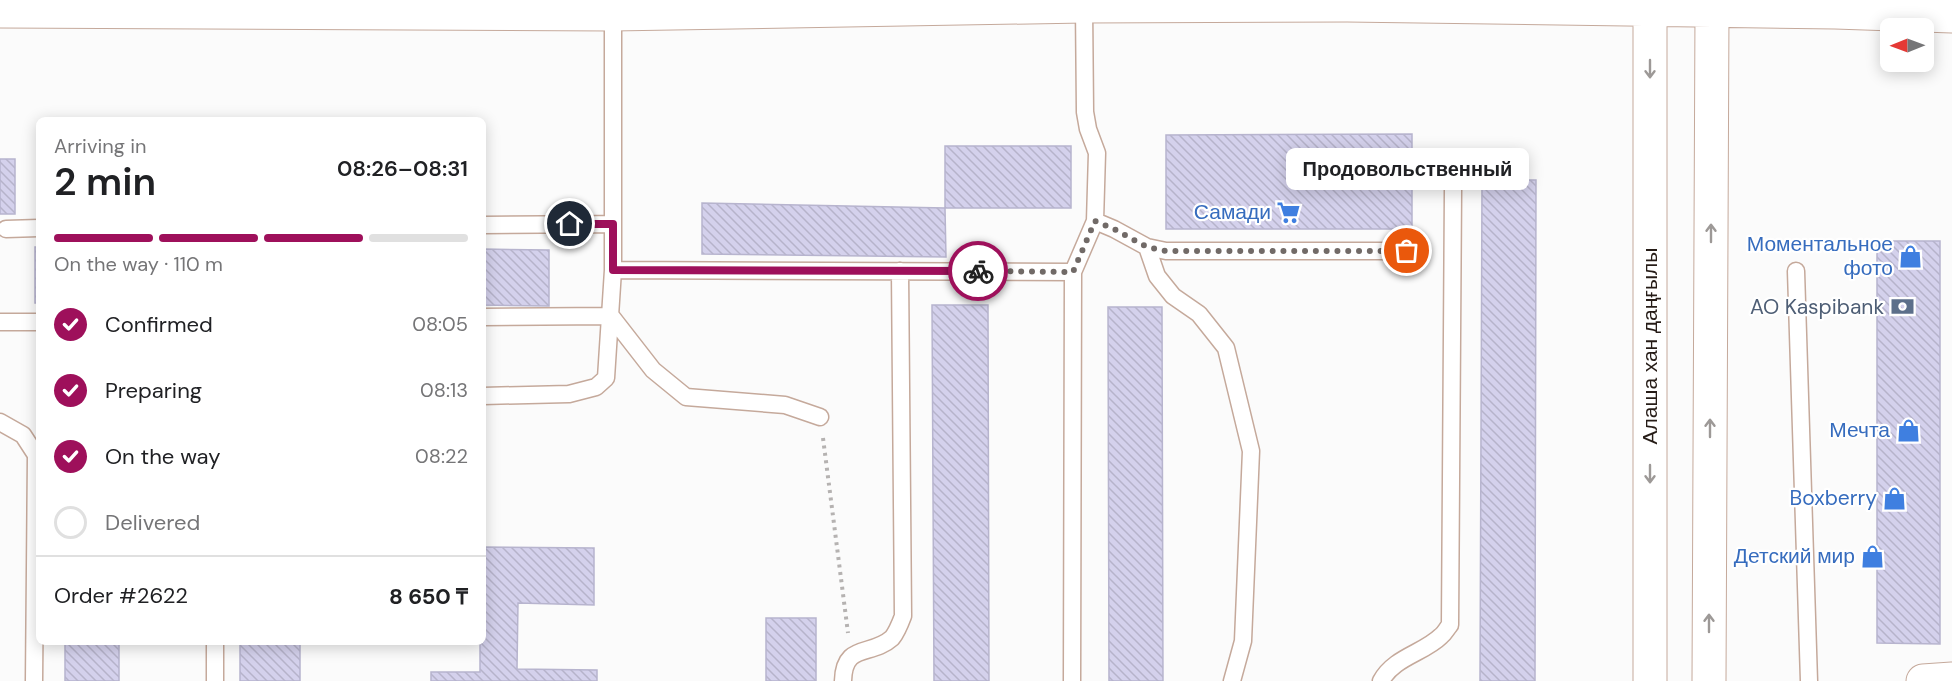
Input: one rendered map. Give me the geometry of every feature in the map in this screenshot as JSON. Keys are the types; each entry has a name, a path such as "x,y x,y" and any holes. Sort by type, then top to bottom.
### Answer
{"street":[{"path":"0,11 1084,6 1132,3 1350,2 1643,5 1712,11 1936,10"},
{"name":"Алаша хан даңғылы","path":"1643,5 1650,681"},
{"path":"1708,681 1712,11"},
{"path":"1923,681 1952,679"}],"lane":[{"path":"1072,681 1073,272 1095,221 1097,153 1088,129 1086,112 1084,6"},
{"path":"486,396 569,394 596,387 606,378 613,270 613,7"},
{"path":"1381,681 1389,671 1407,657 1441,637 1450,625 1453,190"},
{"path":"1095,221 1147,247 1166,251 1407,251"},
{"path":"486,225 613,224"},
{"path":"6,229 36,228"},
{"path":"1147,247 1157,276 1173,296 1199,314 1226,348 1251,451 1243,641 1232,681"},
{"path":"613,270 1073,272"},
{"path":"843,681 843,668 851,656 891,638 903,616 900,271"},
{"path":"1796,271 1809,681"},
{"path":"486,317 611,316"},
{"path":"611,316 653,370 686,397 785,405 820,417"},
{"path":"0,322 36,322"},
{"path":"0,422 23,435 36,454 34,681"},
{"path":"215,645 215,681"}],"path":[{"path":"820,417 851,656"}],"building":[{"path":"1412,134 1412,229 1166,229 1166,135"},
{"path":"945,146 1071,146 1071,208 945,208"},
{"path":"0,159 15,159 15,214 0,214"},
{"path":"1482,180 1536,180 1535,681 1480,681"},
{"path":"702,203 945,208 946,257 702,254"},
{"path":"1877,241 1940,241 1940,644 1877,643"},
{"path":"35,247 36,247 36,303"},
{"path":"486,249 549,250 549,306 486,305"},
{"path":"932,305 988,305 989,681 934,681"},
{"path":"1108,307 1162,307 1163,681 1109,681"},
{"path":"486,547 594,548 594,605 518,603 517,669 597,670 597,681 431,681 431,672 480,672 480,645 486,645"},
{"path":"766,618 816,618 816,681 766,681"},
{"path":"65,645 119,645 119,681 65,681"},
{"path":"240,645 300,645 300,681 240,681"}],"way so far":[{"path":"978,271 1073,272 1095,221 1147,247 1166,251 1407,251"}],"place":[{"name":"Самади","path":"1289,212"},
{"name":"Продовольственный","path":"1407,251"},
{"name":"Моментальное фото","path":"1911,256"},
{"name":"AO Kaspibank","path":"1902,307"},
{"name":"Мечта","path":"1908,430"},
{"name":"Boxberry","path":"1895,498"},
{"name":"Детский мир","path":"1873,556"}],"route":[{"path":"570,224 613,224 613,270 978,271"}]}
